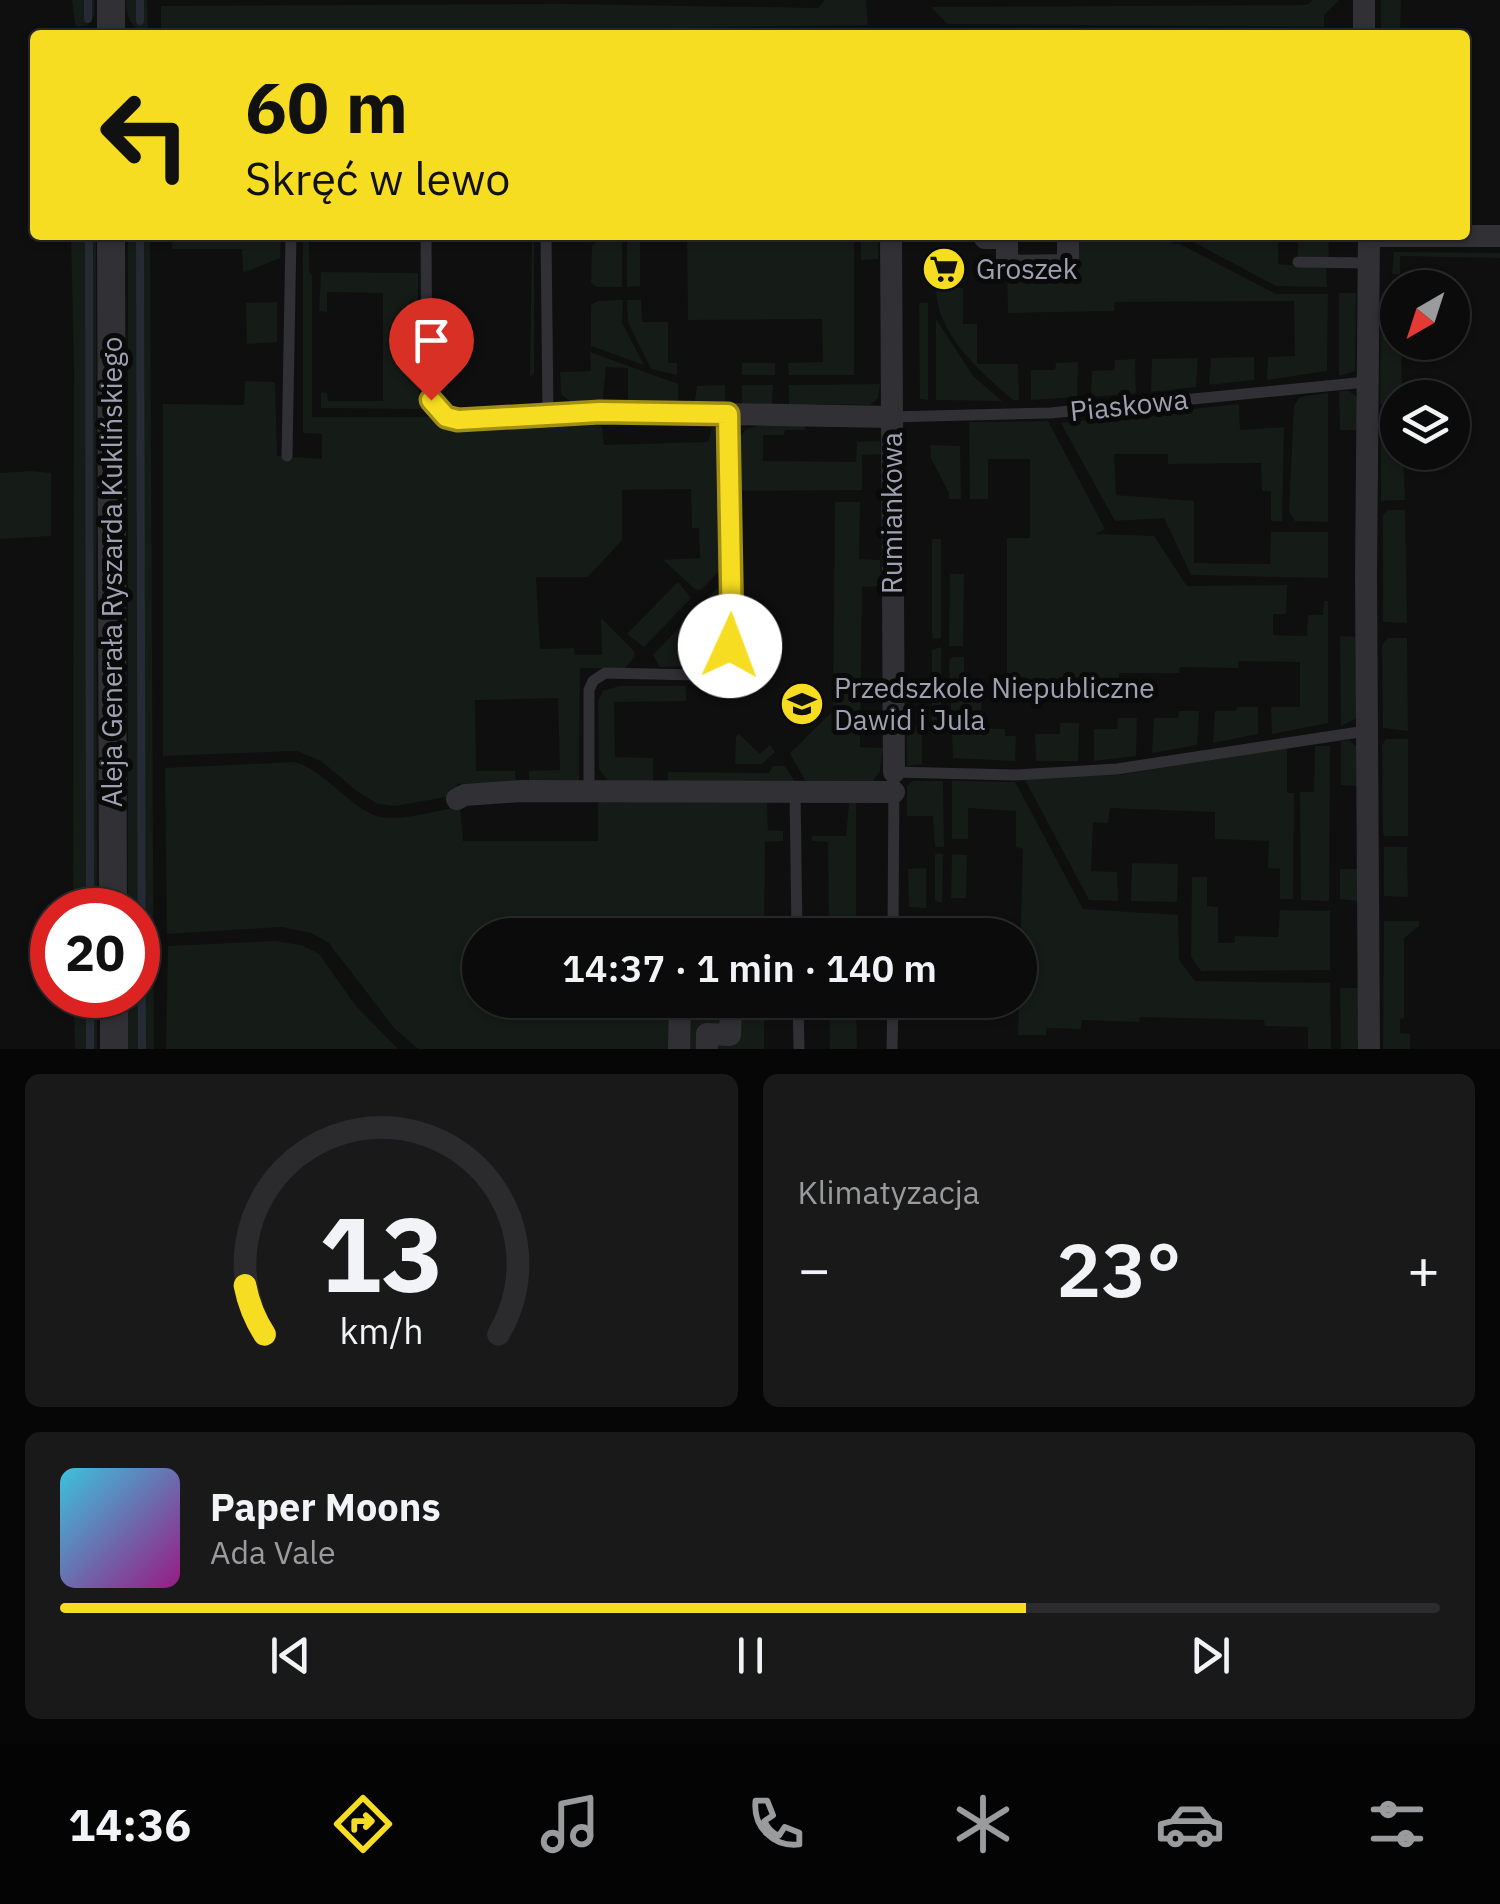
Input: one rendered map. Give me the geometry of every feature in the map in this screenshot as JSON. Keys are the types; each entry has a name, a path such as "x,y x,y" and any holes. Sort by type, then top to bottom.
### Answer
{"street":[{"path":"110,0 110,30"},
{"path":"1364,0 1364,30"},
{"path":"1470,236 1500,236"},
{"name":"Aleja Generała Ryszarda Kuklińskiego","path":"111,240 113,888"},
{"name":"Rumiankowa","path":"891,240 894,782"},
{"path":"1007,240 1008,266 1068,265 1068,240"},
{"path":"1369,240 1369,1049"},
{"path":"728,414 891,416"},
{"path":"457,799 475,794 795,790 894,782"},
{"path":"114,1018 114,1049"},
{"path":"679,1049 680,1018"},
{"path":"707,1049 707,1034 730,1035 731,1018"}],"lane":[{"path":"287,456 291,240"},
{"path":"426,240 427,388 436,410 458,420 600,412 728,414 730,646 717,664 705,672 605,673 593,681 588,690 588,790"},
{"path":"546,240 548,416"},
{"path":"1298,262 1368,263"},
{"name":"Piaskowa","path":"891,416 1050,413 1367,382"},
{"path":"894,782 1118,769 1366,730"},
{"name":"Rumiankowa","path":"893,918 894,782"},
{"path":"795,790 797,918"},
{"path":"799,1018 800,1049"},
{"path":"892,1049 893,1018"}],"shaded area":[{"path":"72,0 94,0 94,16 87,25 75,24"},
{"path":"126,0 147,0 148,30 137,28 127,11"},
{"path":"825,0 866,0 868,25 161,30 161,6 566,4 818,8"},
{"path":"1313,0 1339,0 1324,15 1324,27 947,24 931,7 1307,5"},
{"path":"1381,0 1401,0 1400,30 1381,30"},
{"path":"71,240 96,240 97,888 73,888"},
{"path":"128,240 150,240 153,888 128,888"},
{"path":"171,240 281,240 280,258 243,273 242,249 172,249"},
{"path":"303,240 309,240 312,275 312,417 432,417 454,428 598,425 602,427 604,445 708,442 712,427 720,430 721,569 701,590 663,560 700,558 699,528 692,528 691,489 622,490 622,540 588,577 536,577 540,649 574,648 575,655 602,655 601,618 634,651 635,656 625,668 580,668 579,783 529,782 529,771 560,770 558,698 475,700 476,771 515,771 516,782 457,784 457,791 446,797 395,806 378,804 321,761 297,751 163,756 163,404 244,405 245,381 275,382 277,456 322,459 322,434 303,433"},
{"path":"532,240 534,240 534,373 530,377"},
{"path":"687,240 854,240 854,375 789,375 788,363 823,362 822,319 688,320"},
{"path":"861,240 878,240 878,259 861,260"},
{"path":"1068,240 1172,240 1172,244 1180,244 1276,294 1328,294 1327,371 1267,380 1268,357 1295,356 1294,301 1115,302 1114,311 1008,313 1007,266 1067,265"},
{"path":"1189,240 1298,240 1278,241 1278,264 1326,268 1327,287 1276,286"},
{"path":"1298,240 1328,240 1329,257 1298,256"},
{"path":"597,241 622,241 622,287 597,287 591,282 592,246"},
{"path":"627,241 640,241 640,286 627,287"},
{"path":"1394,252 1500,253 1500,258 1400,256 1400,270 1392,270"},
{"path":"321,272 418,273 418,384 426,409 321,408 321,392 327,393 328,401 383,401 383,293 327,292 327,312 319,311"},
{"path":"936,288 963,288 963,324 977,324 977,364 1018,364 1019,400 1013,400 1000,389 962,350 943,321"},
{"path":"1339,293 1356,293 1355,371 1339,376"},
{"path":"623,300 622,323 644,365 591,346 591,305"},
{"path":"627,300 641,300 642,322 668,322 668,363 677,363 677,375 651,369 628,322"},
{"path":"277,302 277,342 247,344 246,303"},
{"path":"919,303 928,303 928,400 920,399"},
{"path":"936,319 973,376 1002,401 936,400"},
{"path":"590,352 678,384 678,405 628,405 628,368 606,367 602,406 575,405 561,394 560,372 591,371"},
{"path":"1254,357 1254,380 1209,385 1211,358"},
{"path":"1198,358 1196,387 1151,392 1152,359"},
{"path":"1135,359 1136,393 1091,397 1092,371 1114,370 1115,360"},
{"path":"1381,360 1401,360 1402,380 1380,380"},
{"path":"1078,362 1077,397 1031,400 1031,370 1055,370 1056,363"},
{"path":"742,363 775,363 775,375 742,375"},
{"path":"880,384 878,398 870,405 809,404 789,411 789,385"},
{"path":"725,385 725,405 694,406 697,386"},
{"path":"742,385 773,385 772,406 742,405"},
{"path":"1339,391 1349,391 1357,397 1357,430 1340,430"},
{"path":"1328,393 1328,522 1295,521 1289,512 1294,406 1300,397"},
{"path":"1239,404 1240,430 1284,427 1282,521 1271,521 1271,491 1262,491 1261,463 1168,464 1168,454 1114,454 1116,495 1194,501 1194,563 1270,564 1271,532 1328,532 1328,578 1191,575 1164,518 1115,521 1061,423"},
{"path":"1048,421 1105,529 1095,534 1154,536 1187,586 1287,585 1286,614 1273,614 1273,635 1307,636 1308,615 1323,615 1324,601 1328,601 1328,723 1272,734 1271,707 1300,707 1300,662 1239,661 1238,668 1180,667 1179,673 1119,673 1119,678 1059,677 1058,681 1025,682 1025,677 1007,677 1007,538 1030,538 1030,459 988,459 988,499 970,499 969,422"},
{"path":"757,426 804,426 806,430 785,430 784,435 763,435 763,461 856,462 857,442 880,441 881,454 862,455 862,490 738,491 738,442 745,430"},
{"path":"930,445 960,446 961,499 949,499 931,458"},
{"path":"1381,470 1404,470 1405,500 1381,501"},
{"path":"0,473 51,473 51,536 0,539"},
{"path":"835,502 860,502 859,559 880,560 881,586 862,587 860,747 883,748 880,771 873,781 806,782 790,753 833,711"},
{"path":"1388,510 1405,510 1407,623 1383,622 1383,515"},
{"path":"932,539 941,539 941,638 933,639 932,633"},
{"path":"950,574 964,574 963,646 949,646"},
{"path":"678,582 691,598 644,647 627,634"},
{"path":"716,589 723,589 720,648 699,666 660,667 653,655"},
{"path":"1340,636 1358,637 1357,718 1341,726"},
{"path":"1388,638 1407,638 1408,731 1383,728 1382,645"},
{"path":"941,647 941,729 922,730 922,764 907,766 907,727 932,726 932,650"},
{"path":"964,657 964,684 981,684 982,728 1005,729 1005,736 1016,736 1015,761 953,758 949,660"},
{"path":"619,686 686,686 686,701 614,702 615,757 653,758 653,782 609,782 599,769 598,701 603,691"},
{"path":"1237,707 1258,707 1258,734 1213,743 1215,711 1236,711"},
{"path":"1179,711 1199,711 1197,745 1152,753 1154,718 1178,718"},
{"path":"1118,718 1137,718 1136,756 1094,761 1094,729 1117,729"},
{"path":"1060,723 1079,723 1078,761 1036,761 1035,734 1060,734"},
{"path":"739,734 760,754 770,745 775,752 762,764 735,764"},
{"path":"1386,739 1408,739 1408,836 1383,833 1382,745"},
{"path":"1349,740 1357,747 1357,786 1341,785 1341,741"},
{"path":"1315,746 1330,746 1329,901 1301,900 1300,792 1314,792"},
{"path":"1287,748 1287,793 1294,793 1293,899 1280,899 1280,869 1268,868 1269,841 1215,839 1215,812 1110,808 1108,823 1093,822 1091,871 1117,872 1118,901 1089,900 1024,778 1119,775"},
{"path":"295,762 318,774 360,808 381,817 460,807 463,841 598,841 598,799 767,802 768,830 783,831 783,841 765,842 764,918 462,918 462,1018 764,1018 764,1049 418,1049 395,1029 328,942 311,933 282,927 167,934 165,768"},
{"path":"773,766 785,766 796,783 668,783 668,772 769,773"},
{"path":"913,781 943,781 944,847 935,847 933,816 907,816 907,786"},
{"path":"952,781 1015,782 1083,909 1178,915 1179,960 1195,981 1330,983 1331,1049 1308,1049 1308,1027 1265,1026 1264,1020 1082,1020 1081,1029 1047,1028 1046,1035 1018,1035 1018,1018 1037,1018 1037,918 1021,918 1023,849 1016,847 1016,811 968,808 968,839 952,839"},
{"path":"856,799 856,918 829,918 828,842 812,841 812,836 846,836 849,803"},
{"path":"1384,847 1407,847 1408,897 1384,896"},
{"path":"938,853 943,854 942,903 935,901"},
{"path":"952,854 967,855 966,898 951,898"},
{"path":"1132,863 1178,864 1177,902 1131,901"},
{"path":"926,868 926,908 909,907 908,869"},
{"path":"1340,869 1358,869 1358,901 1340,899"},
{"path":"1192,877 1207,877 1207,906 1218,907 1218,943 1234,943 1235,936 1278,937 1280,910 1330,911 1330,970 1201,971 1191,957"},
{"path":"1384,921 1419,921 1419,926 1404,938 1404,1018 1400,1019 1400,1033 1410,1034 1410,1049 1383,1049"},
{"path":"275,941 301,945 319,954 356,1006 398,1049 166,1049 168,946"},
{"path":"1340,988 1358,988 1358,1049 1341,1049"},
{"path":"74,1018 97,1018 97,1049 75,1049"},
{"path":"128,1018 154,1018 154,1049 128,1049"},
{"path":"829,1018 856,1018 857,1049 830,1049"}],"waterway":[{"path":"88,0 88,19"},
{"path":"140,0 140,21"},
{"path":"89,240 90,888"},
{"path":"140,240 142,1049"},
{"path":"90,1018 90,1049"}],"place":[{"name":"Groszek","path":"944,269"},
{"name":"Przedszkole Niepubliczne Dawid i Jula","path":"802,704"}],"route":[{"path":"431,400 436,410 458,420 600,412 728,414 730,646"}]}
